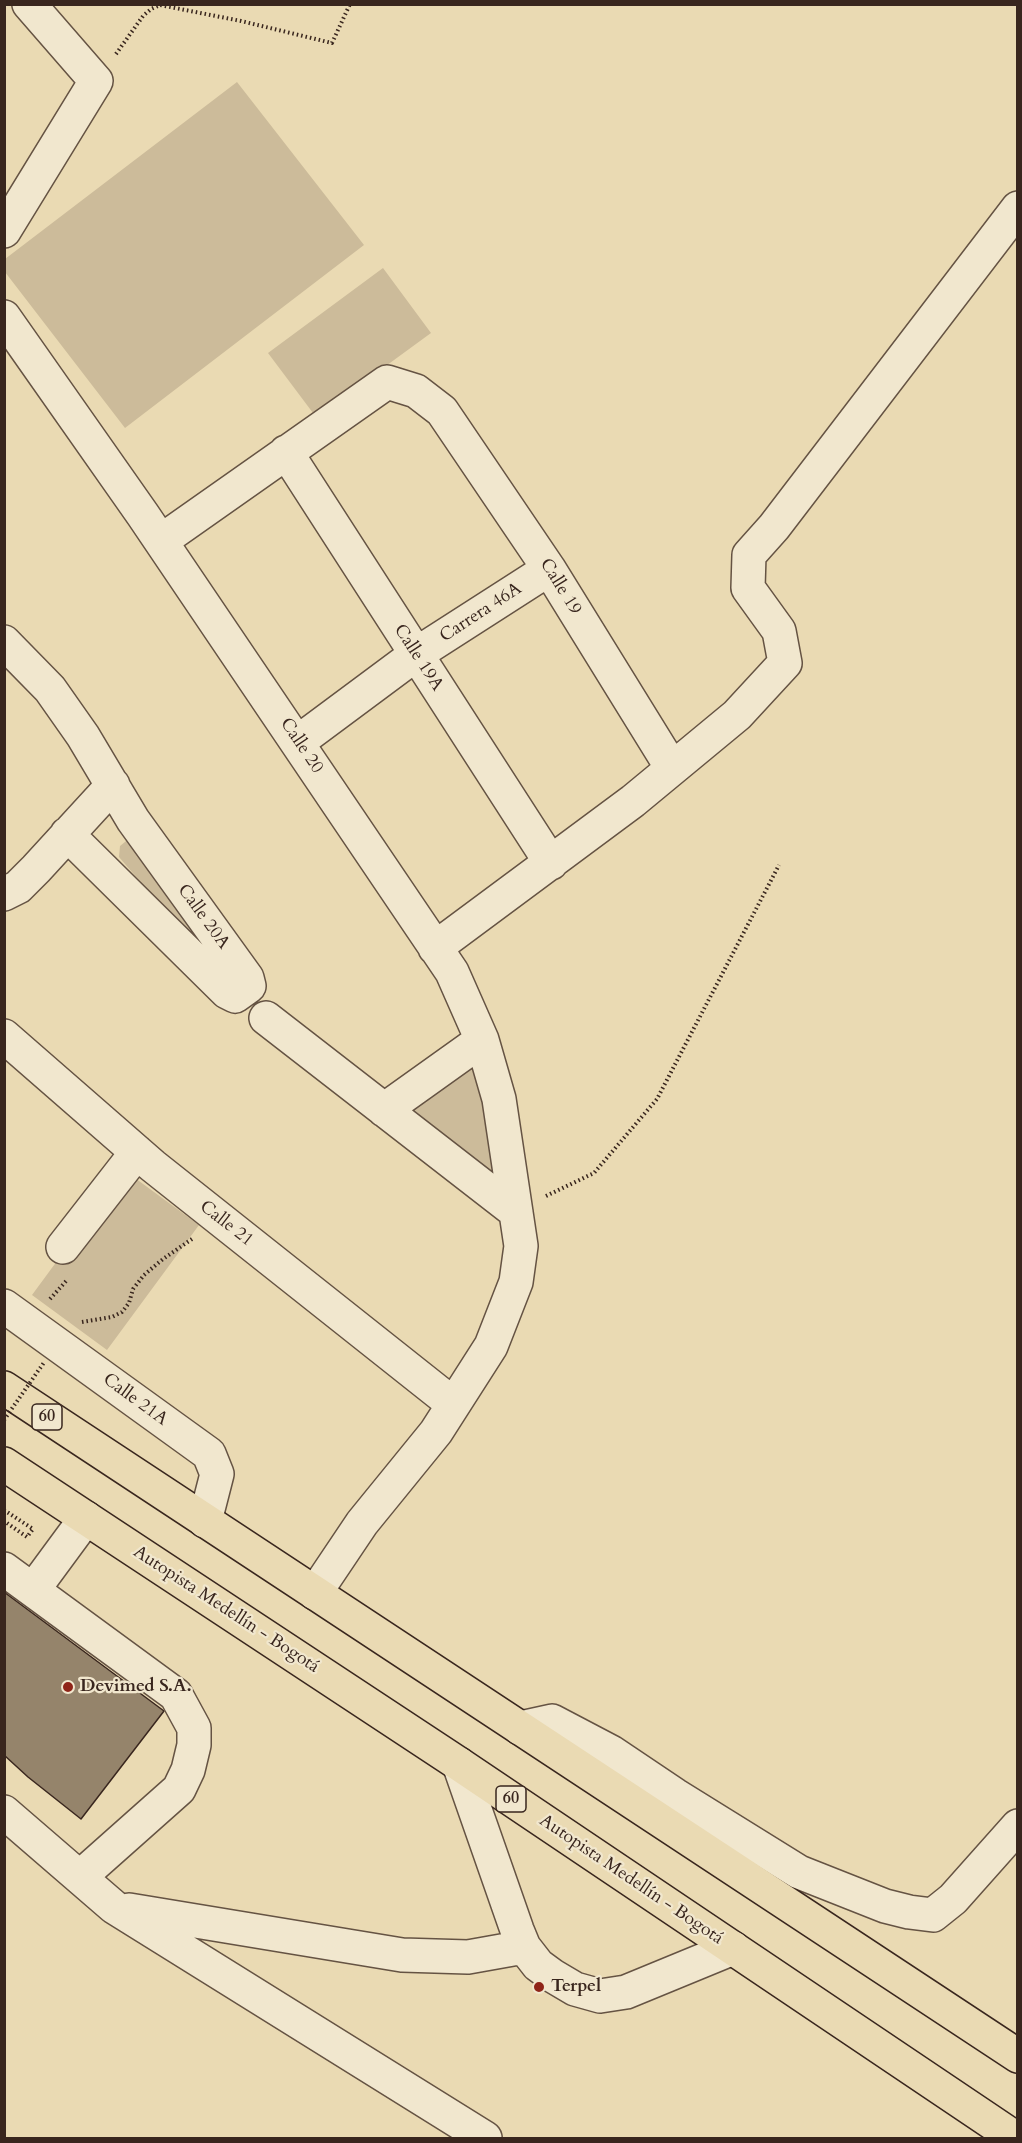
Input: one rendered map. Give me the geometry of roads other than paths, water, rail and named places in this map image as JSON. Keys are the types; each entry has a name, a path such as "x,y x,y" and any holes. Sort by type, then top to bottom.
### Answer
{"highway":[{"name":"60","path":"4,1388 1017,2056"},
{"name":"Autopista Medellín - Bogotá","path":"4,1464 459,1764 1016,2139"}],"street":[{"path":"4,231 96,81 29,4"},
{"path":"435,948 633,801 737,716 785,663 779,631 748,588 749,555 781,517 1017,208"},
{"name":"Calle 20","path":"4,317 161,541 452,972 482,1040 499,1099 521,1246 516,1282 491,1346 436,1432 362,1523 315,1593"},
{"name":"Calle 19","path":"286,452 387,382 416,391 442,411 549,569 672,768"},
{"path":"161,541 286,452"},
{"name":"Calle 19A","path":"286,452 551,863"},
{"name":"Carrera 46A","path":"298,742 415,655 549,569"},
{"name":"Calle 20A","path":"6,642 50,689 83,736 133,820 247,978 249,986 235,996 227,992 67,834"},
{"path":"4,894 18,887 113,785"},
{"path":"266,1018 516,1212"},
{"name":"Calle 21","path":"4,1036 137,1152 453,1404"},
{"path":"384,1110 482,1040"},
{"path":"63,1247 137,1152"},
{"name":"Calle 21A","path":"4,1306 48,1349 209,1454 217,1474 205,1521"},
{"path":"33,1590 86,1518"},
{"path":"4,1569 176,1695 194,1728 194,1745 188,1770 178,1790 80,1877"},
{"path":"520,1728 552,1721 585,1737 799,1872 885,1906 909,1912 933,1915 953,1899 1017,1826"},
{"path":"459,1764 524,1947 538,1965 553,1976 575,1989 600,1996 626,1992 733,1948"},
{"path":"4,1812 114,1907 485,2139"},
{"path":"114,1907 402,1955 468,1957 524,1947"}],"place":[{"name":"Devimed S.A.","path":"68,1687"},
{"name":"Terpel","path":"539,1987"}]}
